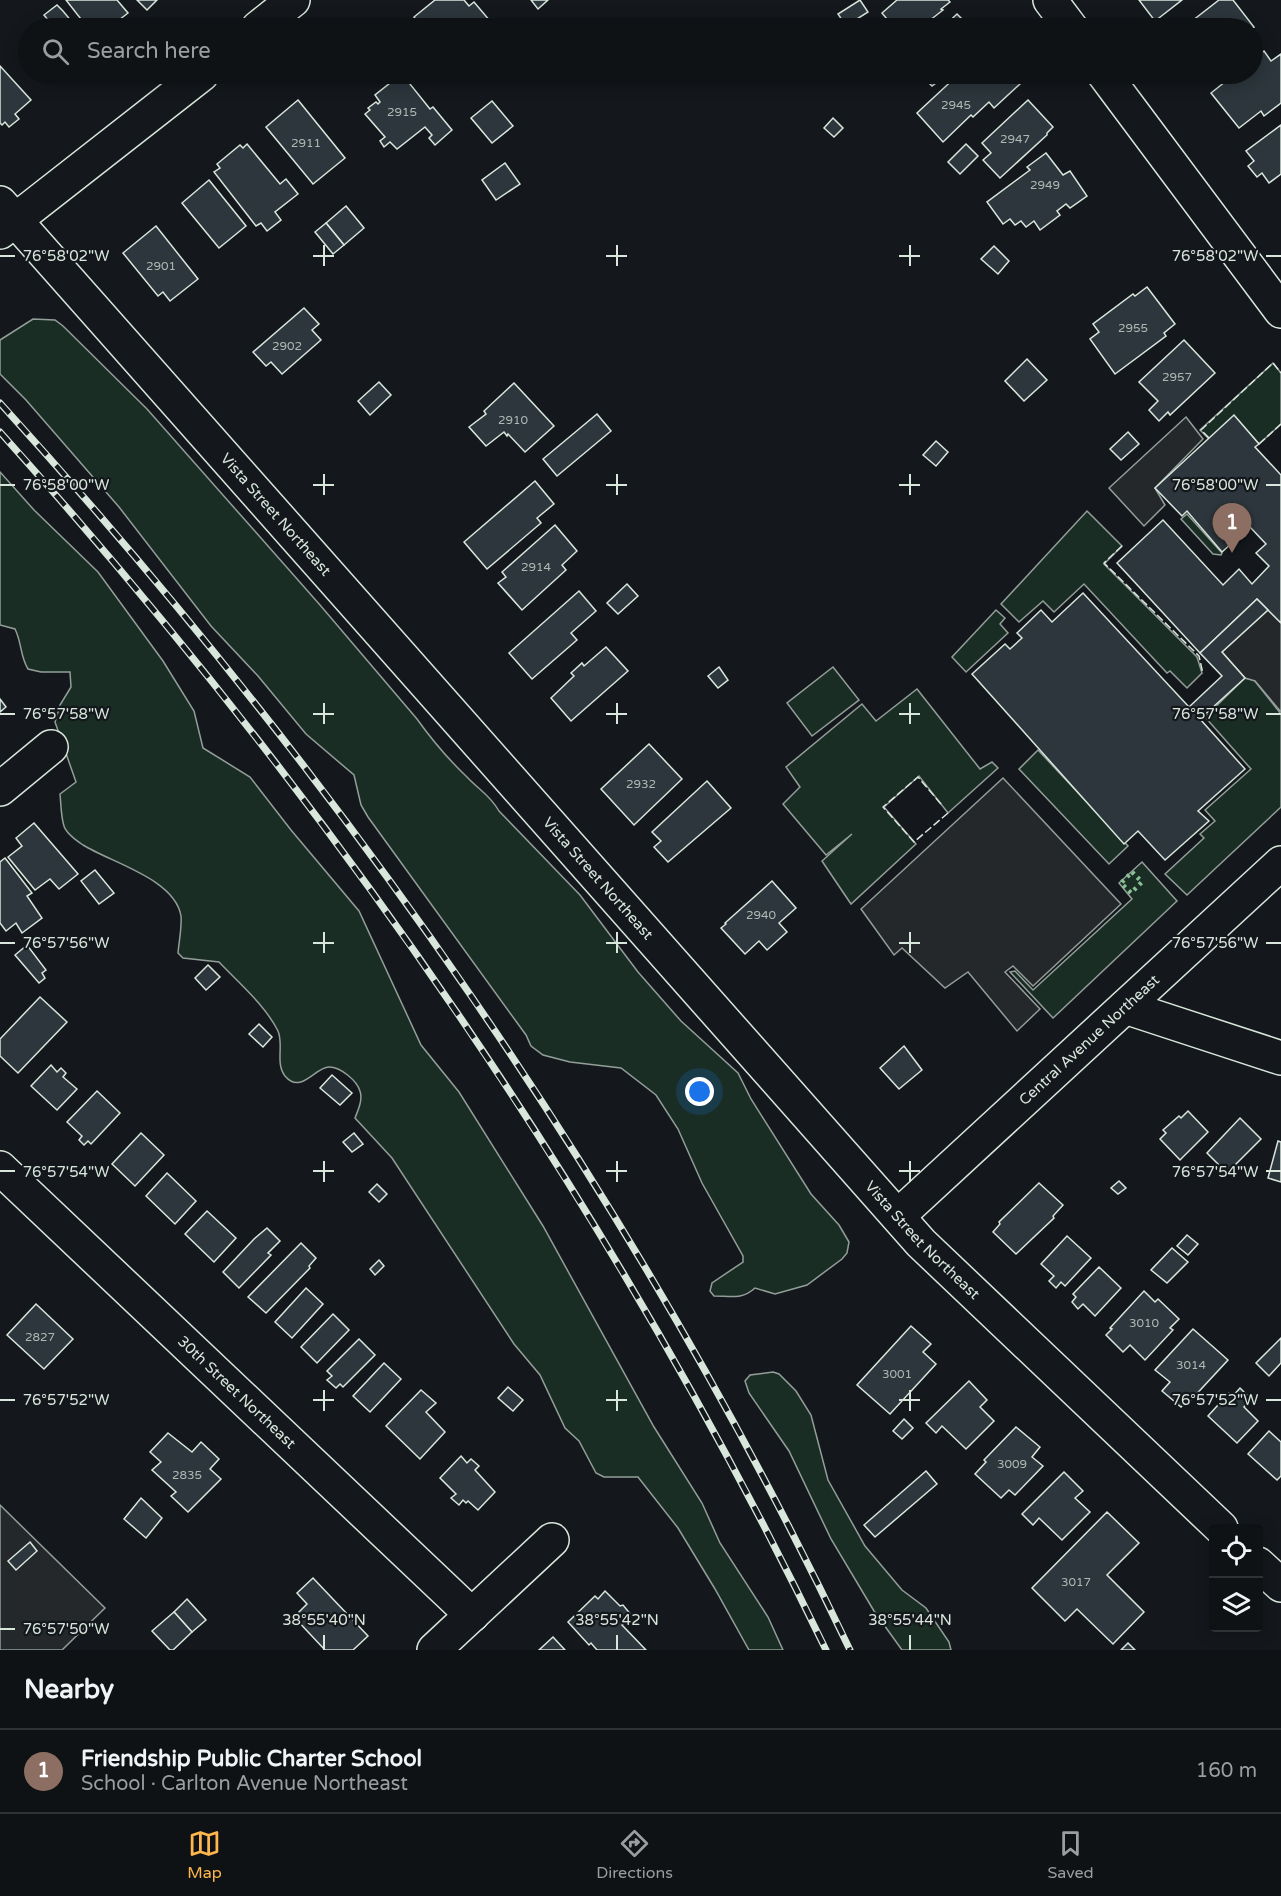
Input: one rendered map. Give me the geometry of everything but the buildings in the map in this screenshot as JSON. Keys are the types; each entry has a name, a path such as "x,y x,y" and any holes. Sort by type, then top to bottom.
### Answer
{"street":[{"path":"270,18 293,0"},
{"path":"1050,0 1064,18"},
{"path":"5,218 188,84"},
{"path":"1111,84 1281,311"},
{"name":"Vista Street Northeast","path":"5,218 921,1243 1217,1524"},
{"path":"0,789 51,747"},
{"name":"Central Avenue Northeast","path":"898,1216 1281,863"},
{"path":"1125,1007 1281,1058"},
{"name":"30th Street Northeast","path":"0,1168 472,1615"},
{"path":"434,1650 552,1540"},
{"path":"1263,1569 1281,1585"}],"green space":[{"path":"33,319 55,320 63,326 147,409 320,605 434,742 580,895 638,972 681,1021 738,1073 751,1099 811,1194 839,1225 849,1242 847,1253 842,1259 807,1285 775,1294 755,1288 741,1296 714,1296 710,1291 712,1283 743,1262 743,1256 702,1183 678,1129 656,1095 621,1068 570,1062 543,1055 531,1046 526,1035 368,817 361,805 354,775 306,734 258,676 211,626 119,507 26,400 0,374 0,340"},
{"path":"1273,363 1281,373 1281,424 1259,444 1234,416 1209,439 1200,430"},
{"path":"0,472 34,510 98,572 163,661 194,711 203,748 250,777 359,911 421,1045 459,1092 543,1226 654,1427 702,1503 720,1543 768,1617 783,1650 749,1650 678,1528 638,1477 604,1477 596,1473 579,1441 565,1428 540,1375 514,1344 392,1158 355,1118 361,1098 356,1083 343,1072 329,1067 318,1071 302,1082 291,1081 285,1076 280,1060 280,1036 273,1021 259,1003 219,962 183,958 178,953 181,916 176,903 167,892 141,873 83,845 65,829 60,794 76,782 55,722 60,705 71,687 70,672 41,672 28,669 15,629 0,625"},
{"path":"1087,511 1122,546 1104,564 1197,657 1202,673 1187,688 1170,671 1167,673 1084,584 1054,612 1043,601 1019,622 1001,604"},
{"path":"1187,514 1222,553 1221,555 1213,554 1181,519"},
{"path":"996,610 1005,618 1000,624 1008,633 966,672 952,657"},
{"path":"833,667 859,700 812,736 787,703"},
{"path":"1245,678 1254,680 1281,714 1281,807 1187,895 1165,874 1204,838 1200,834 1215,821 1205,810 1251,769 1205,717"},
{"path":"917,689 980,769 992,762 998,768 948,813 919,776 884,807 916,844 851,904 822,861 852,834 826,855 783,804 800,787 786,767 862,704 876,721"},
{"path":"1038,750 1128,846 1109,864 1019,769"},
{"path":"1142,862 1177,901 1053,1018 1010,972 1015,971 1033,990 1132,899 1119,883"},
{"path":"773,1372 779,1374 796,1391 811,1415 828,1480 865,1546 902,1590 926,1608 949,1642 951,1650 902,1650 874,1611 831,1539 789,1451 749,1393 745,1381 750,1375"}],"shaded area":[{"path":"1186,417 1203,439 1155,488 1165,505 1144,526 1109,488"},
{"path":"1268,610 1281,623 1281,712 1255,681 1245,678 1222,652"},
{"path":"1003,778 1121,904 1033,986 1013,966 1005,972 1040,1009 1017,1031 968,972 945,988 902,948 894,955 861,909"},
{"path":"0,1505 105,1608 62,1650 0,1650"}],"railway":[{"path":"0,403 125,545 245,691 361,841 471,995 575,1153 673,1315 765,1481 850,1650"},
{"path":"0,432 121,571 238,714 350,861 456,1012 557,1166 653,1324 743,1485 826,1650"}],"hedge":[{"path":"1132,872 1142,882 1131,893 1121,883 1132,872"}],"fence":[{"path":"1209,438 1201,430 1273,363 1281,373"},
{"path":"1259,444 1281,424"},
{"path":"1122,546 1104,563 1199,656 1203,674"},
{"path":"941,804 918,777 883,807 914,842 948,813"}],"place":[{"name":"Friendship Public Charter School","path":"1232,553"}]}
